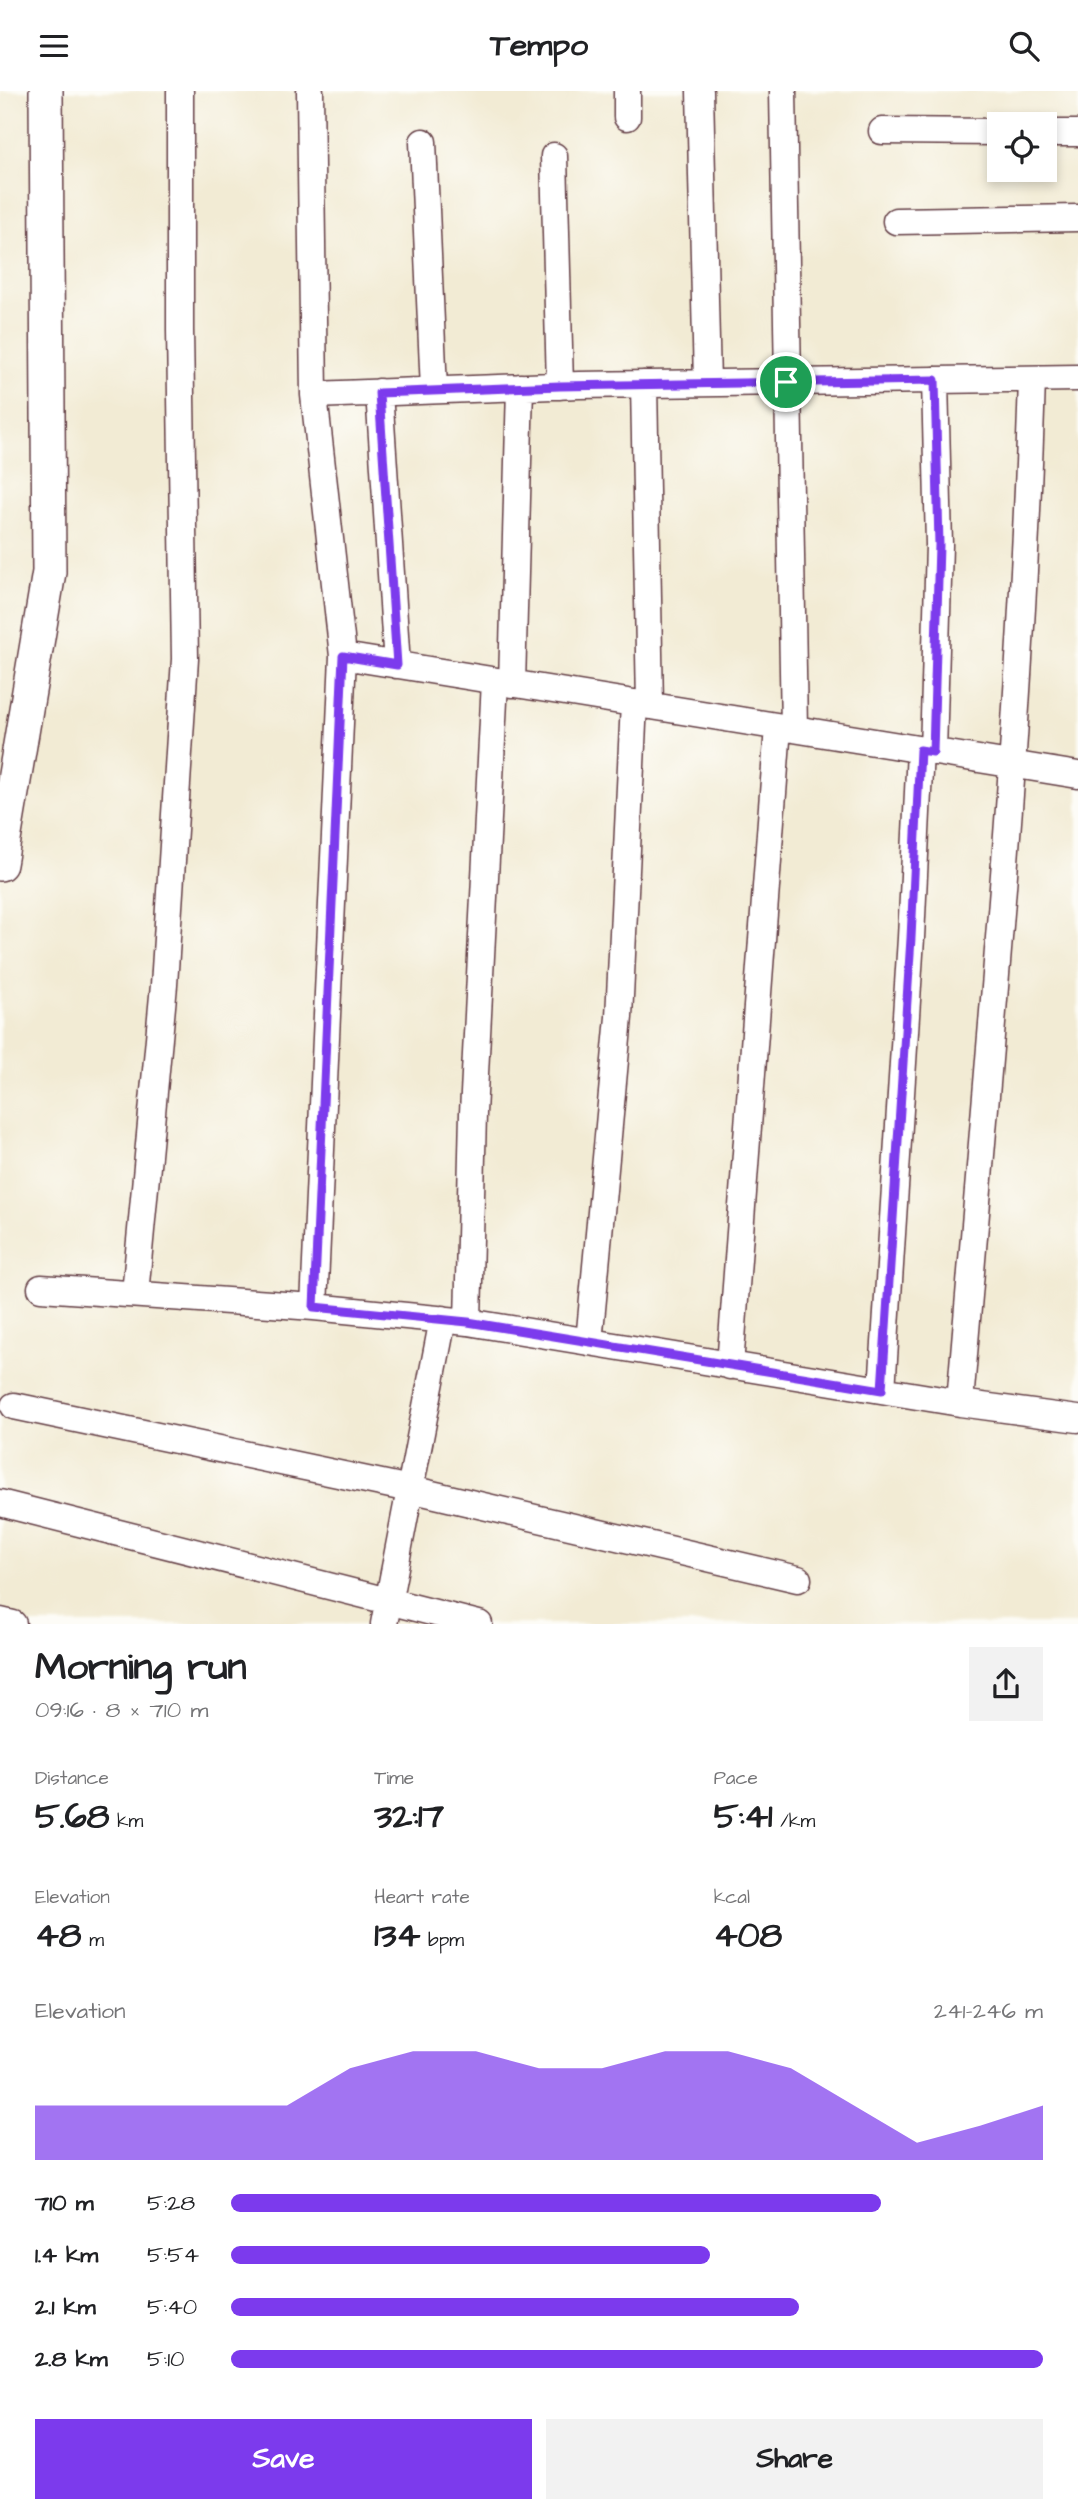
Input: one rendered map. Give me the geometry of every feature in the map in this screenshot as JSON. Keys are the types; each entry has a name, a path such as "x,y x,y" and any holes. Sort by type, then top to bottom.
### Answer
{"street":[{"path":"0,864 49,572 46,91"},
{"path":"135,1294 164,985 185,659 180,330 180,91"},
{"path":"310,91 314,395 343,656 314,1307"},
{"path":"627,91 627,117"},
{"path":"700,91 707,383"},
{"path":"730,1366 786,728 783,91"},
{"path":"882,131 987,132"},
{"path":"1057,132 1078,133"},
{"path":"423,142 434,390"},
{"path":"554,156 560,386"},
{"path":"896,221 1078,218"},
{"path":"314,395 644,384 1078,378"},
{"path":"960,1403 1013,765 1028,511 1032,379"},
{"path":"882,1390 939,545 935,380"},
{"path":"589,1342 619,1017 642,705 644,384"},
{"path":"386,1613 410,1489 456,1321 504,682 520,387"},
{"path":"379,393 397,665"},
{"path":"343,656 1078,775"},
{"path":"41,1288 314,1307 456,1321 960,1403 1078,1419"},
{"path":"14,1406 410,1489 798,1579"},
{"path":"0,1503 386,1613 479,1624"},
{"path":"0,1621 13,1624"}],"route":[{"path":"935,380 939,545 933,752 920,750 911,938 882,1390 468,1322 314,1307 343,656 397,665 379,393 560,386 786,382 935,380"}]}
